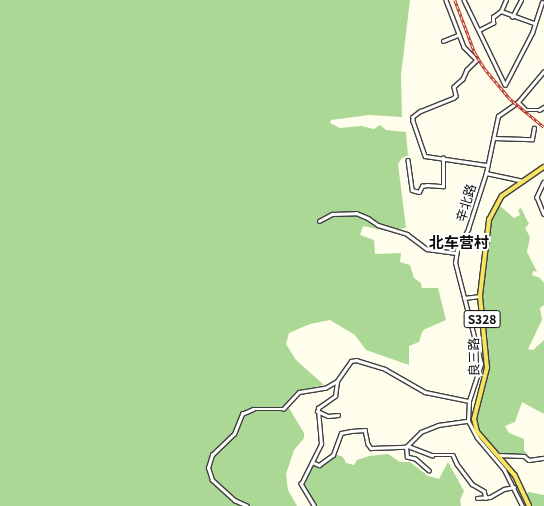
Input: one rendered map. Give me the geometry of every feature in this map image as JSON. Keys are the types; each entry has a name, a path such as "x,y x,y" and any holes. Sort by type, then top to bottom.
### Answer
{"main road":[{"name":"良三路","path":"529,506 515,476 476,430 474,419 487,368 480,296 484,243 490,215 502,196 544,169"}],"street":[{"path":"446,0 458,35 464,47 477,60 467,70 463,79 454,87 456,96 454,98 421,111 413,118 425,156 487,165"},
{"path":"464,0 479,30 497,73 505,86 542,3"},
{"path":"479,30 491,24 493,17 500,11 506,0"},
{"path":"512,17 521,0"},
{"path":"500,11 512,17 534,23"},
{"path":"443,41 458,35"},
{"name":"辛北路","path":"468,422 469,401 481,364 456,269 456,253 468,229 486,173 498,116 518,102 544,71"},
{"path":"518,102 526,110 539,110 544,107"},
{"path":"494,138 532,139 534,128"},
{"path":"408,160 412,190 419,192 422,186 444,186 443,158"},
{"path":"486,173 524,181"},
{"path":"544,182 537,197 544,212"},
{"path":"319,221 332,214 356,212 378,225 407,234 427,249 456,253"},
{"path":"464,298 480,296"},
{"path":"314,506 301,484 321,444 317,411 320,404 335,396 337,381 348,364 356,360 396,373 425,392 469,401"},
{"path":"247,506 235,501 212,480 208,468 212,455 234,434 244,412 253,409 283,409 299,392 325,388 337,381"},
{"path":"317,411 328,416 338,415"},
{"path":"429,471 415,459 407,457 407,447 421,432 438,425 468,422 477,438 498,461 514,487 522,506"},
{"path":"312,462 319,465 333,455 340,433 365,430 368,444 371,448 407,447 432,455 453,455 457,464 472,484 484,491 486,498"},
{"path":"497,455 524,456 529,460 544,458"},
{"path":"477,498 486,498 496,495 504,489 514,487"}],"green space":[{"path":"0,0 410,0 401,75 402,117 369,115 331,120 330,123 340,128 361,126 374,129 380,125 386,130 406,132 408,155 402,158 398,164 406,228 386,231 363,226 360,235 374,240 375,254 401,253 400,262 410,265 414,278 421,283 422,288 438,288 446,320 425,329 422,332 419,342 409,346 409,365 366,350 355,335 330,320 310,324 289,333 286,344 296,360 324,385 296,391 286,403 304,433 304,438 294,450 286,474 288,490 297,506 0,506"},
{"path":"500,206 514,218 520,215 518,210 521,208 529,224 525,228 530,237 527,252 537,272 533,271 532,275 540,278 544,283 544,305 540,308 542,320 528,349 533,350 544,340 544,414 522,402 515,422 505,426 509,433 524,439 524,450 529,457 526,459 510,458 499,452 480,431 476,420 489,365 481,299 490,224 498,207"},
{"path":"333,453 343,457 346,463 354,465 357,460 369,456 388,454 400,462 410,462 428,476 439,479 448,462 464,491 460,500 461,506 312,506 302,485 311,464 316,466"},
{"path":"529,492 544,495 544,506 531,506 526,494"}],"railway":[{"path":"455,0 475,53 485,69 509,98 544,127"}],"district":[{"name":"北车营村","path":"459,242"}]}
